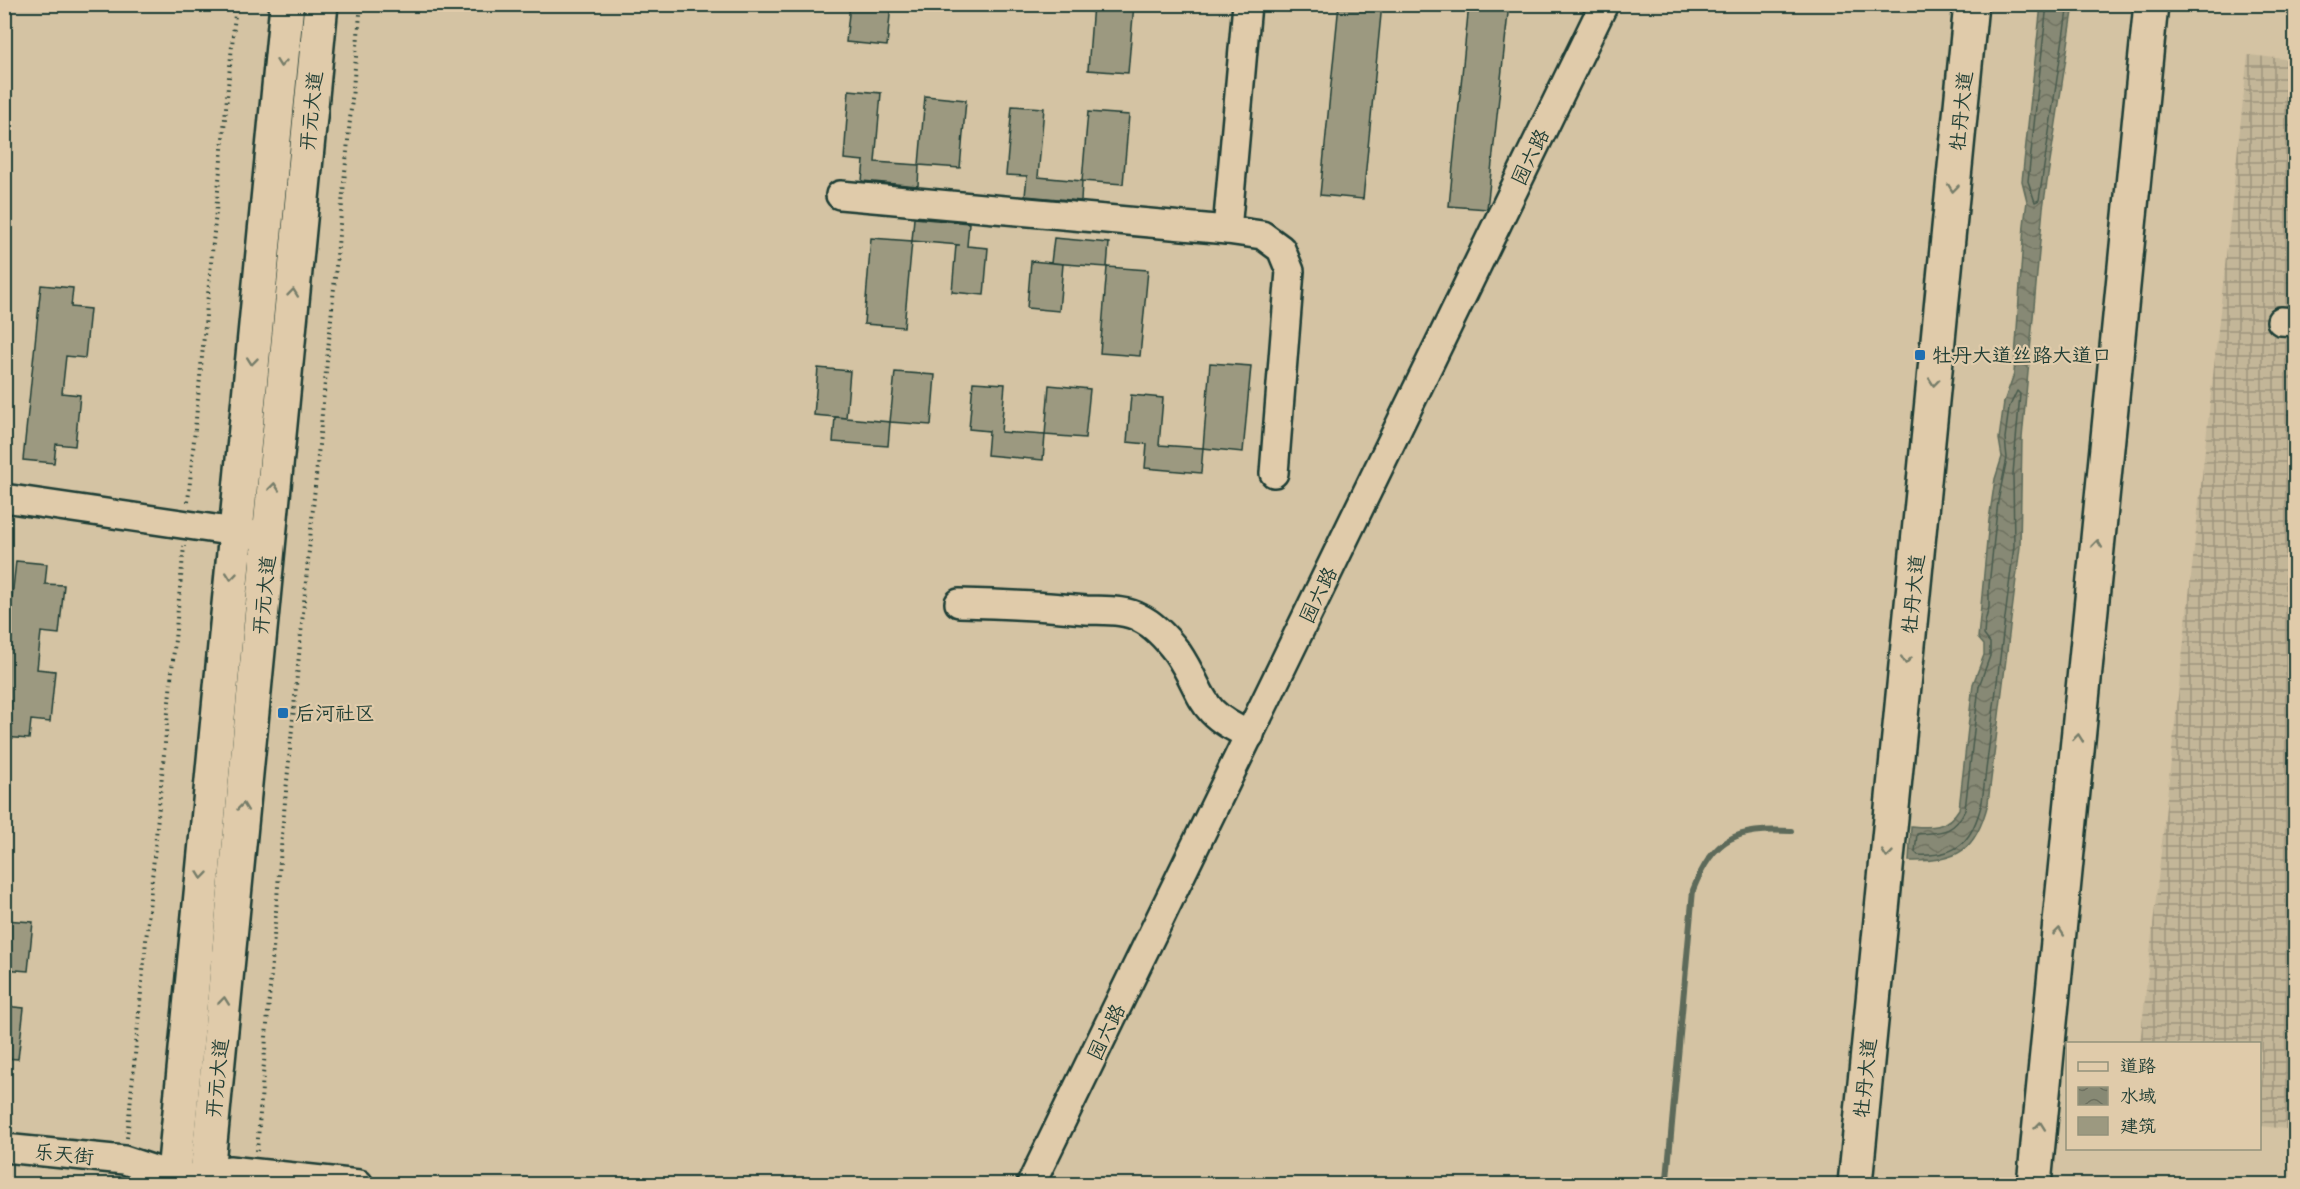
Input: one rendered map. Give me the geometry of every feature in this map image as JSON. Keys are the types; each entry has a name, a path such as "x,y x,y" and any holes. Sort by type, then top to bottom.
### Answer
{"main road":[{"name":"开元大道","path":"173,1175 287,4"},
{"name":"开元大道","path":"207,1177 321,4"},
{"name":"牡丹大道","path":"1855,1185 1971,4"},
{"path":"2034,1185 2151,4"}],"street":[{"path":"1227,230 1247,4"},
{"name":"园六路","path":"1031,1185 1604,4"},
{"path":"840,195 1262,235 1281,249 1290,271 1274,473"},
{"path":"4,498 269,537"},
{"path":"958,603 1029,605 1123,613 1139,617 1163,635 1176,651 1206,706 1226,724 1250,735"},
{"name":"乐天街","path":"4,1148 124,1160 173,1175 359,1185"}],"path":[{"path":"124,1160 236,4"},
{"path":"252,1179 283,824 361,4"}],"shaded area":[{"path":"2248,55 2295,60 2295,1130 2261,1126 2261,1042 2140,1042"}],"water":[{"path":"2041,5 2074,5 2043,208 2022,438 2020,547 1988,803 1971,843 1962,850 1940,859 1909,861 1911,826 1932,827 1944,824 1959,809 1973,684 1984,655 1984,645 1978,638 1989,520 1995,479 2002,457 1999,439 2004,402 2014,374 2027,201 2022,181"}],"building":[{"path":"850,4 891,4 887,46 846,42"},
{"path":"1093,4 1134,4 1128,73 1088,70"},
{"path":"1339,4 1382,4 1363,199 1320,195"},
{"path":"1469,4 1509,4 1487,209 1449,206"},
{"path":"849,90 881,93 875,162 919,165 918,186 862,181 864,161 844,159"},
{"path":"925,96 966,100 960,168 919,165"},
{"path":"1012,106 1044,108 1038,177 1082,181 1081,201 1025,196 1027,176 1006,175"},
{"path":"1088,112 1129,115 1123,184 1082,181"},
{"path":"914,218 969,223 967,246 988,248 984,295 952,292 956,245 960,245 912,241"},
{"path":"871,238 912,241 904,327 864,324"},
{"path":"1054,238 1109,243 1107,267 1051,263"},
{"path":"1031,261 1063,264 1059,311 1027,308"},
{"path":"1107,267 1148,270 1140,356 1100,353"},
{"path":"41,285 73,288 71,307 90,309 85,358 66,356 62,393 80,395 75,446 56,444 54,463 23,460"},
{"path":"1210,363 1251,366 1243,452 1203,448"},
{"path":"818,368 850,371 846,418 814,415"},
{"path":"895,372 935,375 931,425 890,422"},
{"path":"973,382 1005,384 1001,432 1045,435 1043,460 987,455 989,431 969,429"},
{"path":"1049,385 1090,389 1085,438 1045,435"},
{"path":"1131,395 1163,398 1159,445 1203,448 1201,473 1145,468 1147,444 1127,442"},
{"path":"835,417 890,422 888,446 833,442"},
{"path":"16,561 47,564 45,584 64,585 59,634 41,632 37,669 55,671 50,722 31,720 29,739 4,737 4,671"},
{"path":"4,920 33,922 28,971 4,969"},
{"path":"4,1006 24,1008 18,1059 4,1058"}],"waterway":[{"path":"1664,1184 1667,1179 1693,890 1709,858 1729,840 1755,831 1791,831"}],"place":[{"name":"牡丹大道丝路大道口","path":"1920,355"},
{"name":"后河社区","path":"283,713"}]}
